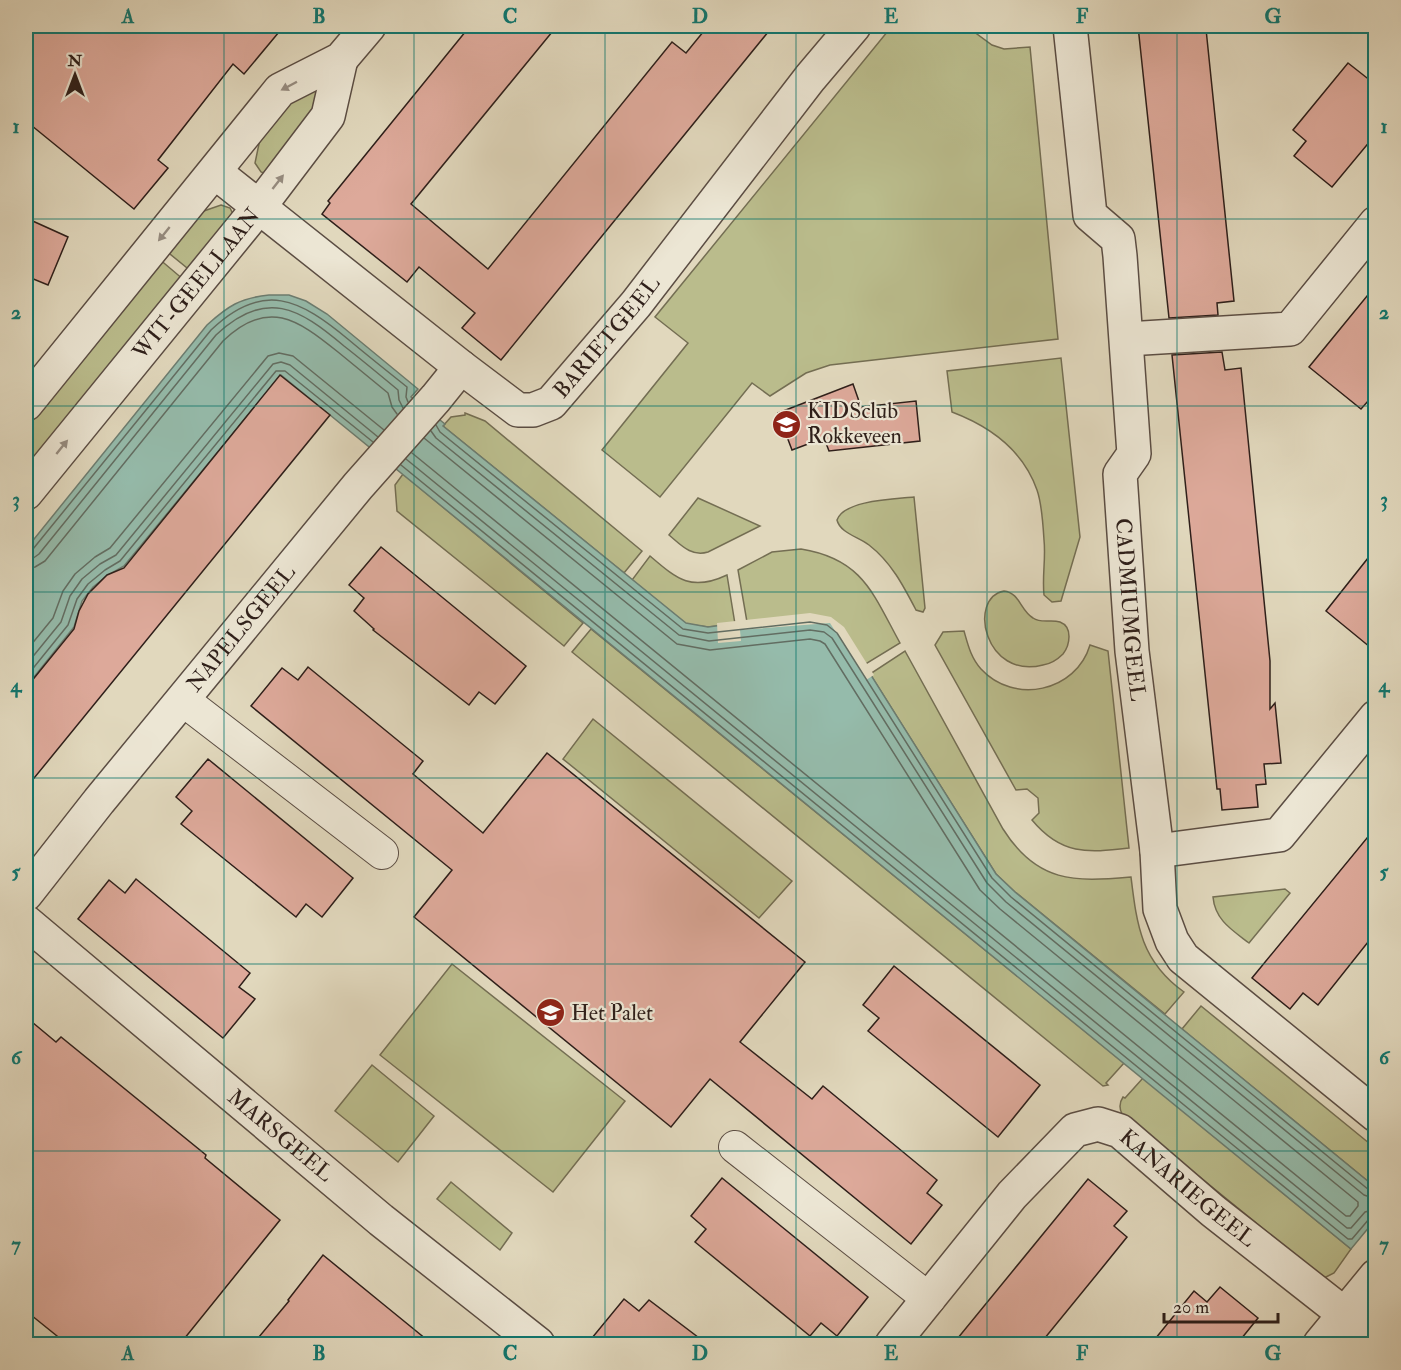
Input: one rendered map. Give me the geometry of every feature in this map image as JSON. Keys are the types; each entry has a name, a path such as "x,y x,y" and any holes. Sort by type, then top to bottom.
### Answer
{"street":[{"name":"WIT-GEELLAAN","path":"26,404 280,90 341,59 369,26"},
{"name":"BARIETGEEL","path":"215,172 518,410 533,410 551,403 636,304 810,78 854,26"},
{"name":"CADMIUMGEEL","path":"1070,26 1090,215 1118,239 1134,454 1119,474 1132,651 1157,851 1160,909 1172,941 1183,958 1376,1115"},
{"name":"WIT-GEELLAAN","path":"26,493 259,207 328,116 341,59"},
{"path":"1126,339 1290,329 1376,223"},
{"name":"NAPELSGEEL","path":"26,894 99,801 461,367"},
{"path":"183,700 382,853"},
{"path":"1157,851 1279,836 1376,717"},
{"name":"MARSGEEL","path":"26,922 381,1220 538,1344"},
{"name":"KANARIEGEEL","path":"892,1344 1012,1195 1074,1130 1098,1124 1120,1131 1213,1210 1376,1339"},
{"path":"735,1147 929,1299"},
{"path":"1320,1344 1376,1276"}],"shaded area":[{"path":"892,26 966,26 992,45 1004,49 1030,47 1058,339 830,365 806,373 770,396 752,383 660,497 602,450 688,343 655,317"},
{"path":"318,80 320,103 266,174 261,172 255,163 261,134 273,118"},
{"path":"221,205 230,208 234,216 192,272 165,250 201,212"},
{"path":"158,258 184,280 26,476 26,422"},
{"path":"1061,358 1080,537 1061,601 1052,602 1044,595 1042,514 1039,496 1031,476 1014,451 1003,441 979,424 952,412 947,371"},
{"path":"465,413 485,421 642,551 624,573 443,426 451,417 465,415"},
{"path":"403,474 583,623 564,646 397,511 395,485"},
{"path":"914,497 925,608 923,612 916,610 884,559 869,545 842,528 837,520 842,513 859,504"},
{"path":"698,498 760,526 708,552 691,551 669,535"},
{"path":"801,549 839,561 864,581 900,643 864,665 747,622 738,570 772,552"},
{"path":"650,556 685,581 704,582 727,575 735,624 708,627 686,624 632,580"},
{"path":"1004,591 1017,598 1025,611 1033,618 1064,624 1069,632 1069,641 1061,656 1046,664 1023,666 1007,661 995,650 988,636 985,621 986,608 993,597"},
{"path":"591,629 1124,1063 1106,1083 1108,1085 1103,1086 572,652"},
{"path":"964,631 972,656 981,669 995,680 1010,687 1026,690 1058,683 1072,674 1083,661 1090,645 1108,651 1129,848 1087,851 1064,846 1053,840 1032,820 1039,813 1038,798 1027,789 1016,790 935,645 943,632"},
{"path":"905,651 1003,829 1029,860 1058,875 1074,878 1131,877 1139,927 1150,955 1158,968 1184,992 1165,1014 996,874 870,674"},
{"path":"593,719 792,881 759,918 563,759"},
{"path":"1285,889 1290,893 1249,943 1231,929 1221,918 1214,905 1213,897"},
{"path":"452,964 625,1101 553,1192 380,1055"},
{"path":"1201,1006 1375,1148 1375,1187 1182,1029"},
{"path":"372,1065 434,1116 398,1162 335,1111"},
{"path":"1143,1078 1351,1249 1334,1273 1324,1278 1122,1114 1120,1105 1123,1097 1125,1098"},
{"path":"451,1182 512,1233 500,1250 437,1199"}],"water":[{"path":"289,295 306,301 327,314 418,389 411,397 445,424 443,426 686,623 708,627 747,622 830,620 842,629 996,874 1375,1187 1375,1220 1351,1249 281,375 124,566 93,587 82,601 74,627 26,687 26,549 207,325 235,304 250,298"}],"pier":[{"path":"810,613 831,617 844,627 874,675 866,680 830,623 740,630 741,641 718,643 717,623"}],"building":[{"path":"26,26 284,26 244,74 233,64 158,160 168,168 134,209 26,121"},
{"path":"470,26 557,26 411,204 488,269 672,42 686,53 708,26 773,26 501,360 462,328 475,313 419,267 407,282 322,214 330,203 328,201"},
{"path":"1138,26 1188,26 1189,31 1206,29 1234,301 1217,303 1218,315 1169,318"},
{"path":"1348,63 1376,85 1376,134 1332,187 1294,156 1306,141 1293,130"},
{"path":"26,218 68,237 48,285 26,276"},
{"path":"1376,285 1376,392 1361,409 1309,367"},
{"path":"1222,352 1225,370 1241,368 1270,661 1270,709 1275,703 1281,763 1264,764 1266,784 1256,785 1258,807 1222,810 1220,789 1217,789 1172,355"},
{"path":"280,375 330,415 26,788 26,688 74,629 79,611 88,594 107,575 124,568"},
{"path":"853,384 861,407 916,401 920,441 829,451 824,438 792,450 778,413"},
{"path":"381,547 526,666 495,704 479,692 469,705 373,630 354,611 364,598 349,585"},
{"path":"1376,548 1376,652 1326,611"},
{"path":"308,667 423,761 413,774 483,833 547,753 805,962 740,1042 812,1099 823,1086 937,1180 927,1193 942,1205 911,1244 710,1079 671,1127 414,917 452,870 251,706 282,668 298,680"},
{"path":"208,759 353,878 322,917 306,904 296,917 181,824 192,811 176,797"},
{"path":"1376,827 1376,932 1318,1005 1303,993 1290,1009 1252,978"},
{"path":"136,879 250,973 239,987 255,999 223,1038 78,919 109,880 125,893"},
{"path":"894,966 1040,1085 998,1137 868,1031 879,1018 863,1005"},
{"path":"26,1017 56,1042 61,1037 206,1155 205,1158 280,1220 180,1344 67,1344 26,1311"},
{"path":"722,1178 868,1297 837,1336 821,1323 810,1336 695,1242 706,1229 691,1216"},
{"path":"1088,1179 1127,1211 1114,1226 1127,1237 1040,1344 953,1344"},
{"path":"323,1255 432,1344 253,1344"},
{"path":"1220,1287 1258,1318 1237,1344 1151,1344 1194,1291 1207,1302"},
{"path":"624,1299 639,1311 649,1300 707,1344 587,1344"}],"place":[{"name":"KIDSclub Rokkeveen","path":"786,424"},
{"name":"Het Palet","path":"550,1013"}]}
